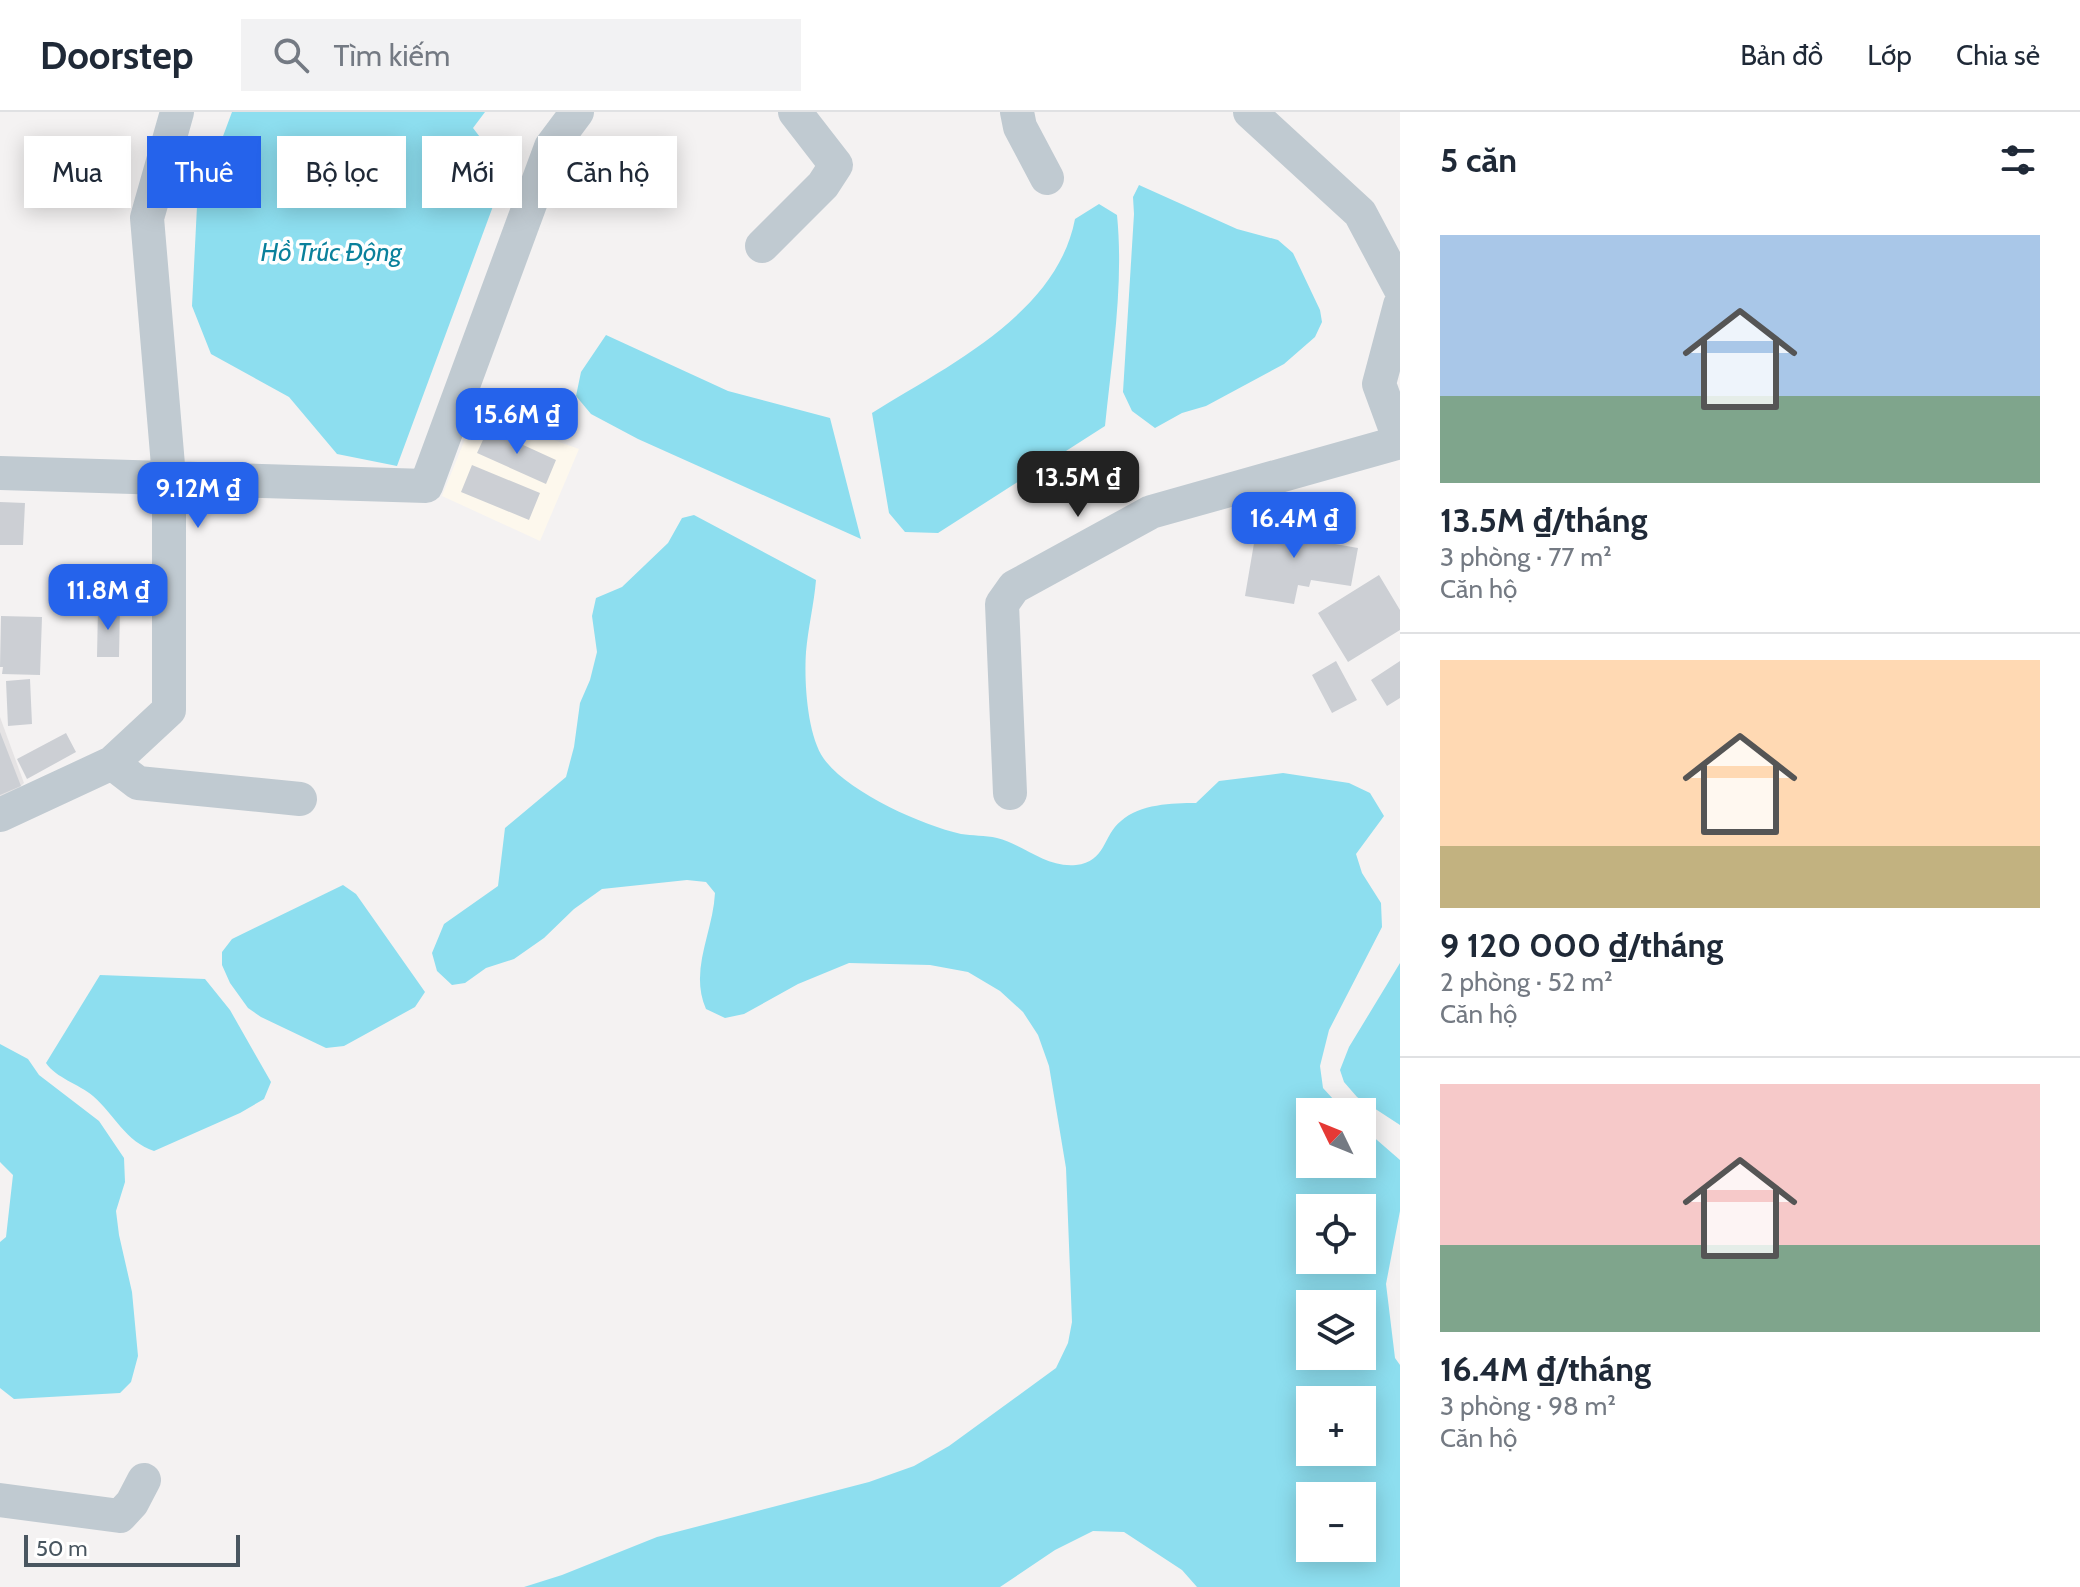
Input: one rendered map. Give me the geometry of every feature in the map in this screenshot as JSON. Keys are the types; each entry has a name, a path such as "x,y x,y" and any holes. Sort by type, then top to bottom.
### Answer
{"street":[{"path":"0,815 112,763 169,710 169,477 147,218 177,112"},
{"path":"0,473 426,486 551,147 577,112"},
{"path":"762,246 823,185 836,165 795,112"},
{"path":"1017,112 1020,127 1047,178"},
{"path":"1250,112 1360,213 1400,288"},
{"path":"1010,793 1002,604 1014,587 1151,512 1400,442 1379,384 1400,305"},
{"path":"112,763 138,783 300,799"},
{"path":"0,1500 120,1516 132,1503 144,1480"}],"shaded area":[{"path":"476,412 579,449 540,541 442,496"},
{"path":"0,717 24,783 9,797 0,800"}],"water":[{"name":"Hồ Trúc Động","path":"232,112 485,112 473,128 479,136 422,136 422,208 492,208 397,466 337,454 289,397 211,354 192,306 197,208 261,208 261,136 223,136"},
{"path":"1139,185 1237,229 1278,240 1293,253 1320,310 1322,322 1315,337 1284,364 1206,406 1182,413 1155,428 1132,411 1123,392 1133,197"},
{"path":"1099,204 1117,215 1119,241 1116,321 1105,426 938,533 905,532 889,513 872,413 964,356 1023,310 1046,283 1064,253 1075,219"},
{"path":"606,335 728,391 830,418 861,539 638,439 591,414 576,396 581,372"},
{"path":"694,515 816,580 807,643 806,678 810,722 818,749 835,771 867,795 945,830 997,838 1045,860 1076,865 1093,859 1115,827 1129,815 1157,806 1196,803 1219,781 1283,773 1349,783 1370,793 1384,816 1356,854 1362,873 1381,903 1382,927 1329,1030 1320,1066 1323,1088 1332,1098 1296,1098 1296,1178 1376,1178 1376,1139 1400,1160 1400,1211 1386,1284 1395,1358 1400,1365 1400,1587 1197,1587 1182,1570 1124,1532 1093,1531 1055,1550 1000,1587 524,1587 657,1537 869,1482 914,1466 949,1446 1056,1368 1068,1343 1072,1322 1066,1168 1049,1066 1038,1035 1023,1012 1000,991 968,972 930,965 849,963 798,984 744,1014 725,1018 706,1009 701,994 701,966 715,893 706,882 687,880 602,889 514,959 486,968 465,983 452,985 437,971 432,953 444,924 498,886 505,828 566,777 580,703 597,652 592,616 596,598 622,587 668,543 682,518"},
{"path":"343,885 356,894 425,992 415,1007 344,1046 326,1048 248,1008 230,983 222,965 222,952 232,939"},
{"path":"1400,963 1400,1125 1376,1109 1376,1098 1359,1098 1344,1082 1340,1070 1349,1047"},
{"path":"100,975 205,979 230,1010 271,1082 264,1099 154,1151 136,1141 93,1096 56,1073 46,1063"},
{"path":"0,1044 28,1059 39,1075 99,1121 124,1158 125,1182 116,1211 132,1292 138,1356 131,1382 120,1393 14,1399 0,1388 0,1242 6,1237 13,1175 0,1162"}],"building":[{"path":"488,429 556,460 546,484 477,453"},
{"path":"472,465 540,493 529,520 461,492"},
{"path":"0,502 25,503 23,545 0,545"},
{"path":"1259,514 1310,522 1308,534 1318,536 1318,541 1358,548 1351,586 1311,580 1309,587 1298,585 1294,604 1245,596"},
{"path":"1379,575 1400,610 1400,630 1348,662 1318,613"},
{"path":"98,607 120,607 119,657 97,657"},
{"path":"1,616 42,617 40,675 2,674"},
{"path":"1336,661 1357,700 1332,713 1312,675"},
{"path":"1400,661 1400,698 1387,706 1371,680"},
{"path":"30,679 32,724 8,726 6,681"},
{"path":"0,732 21,786 0,795"},
{"path":"66,733 76,752 27,779 17,759"}]}
